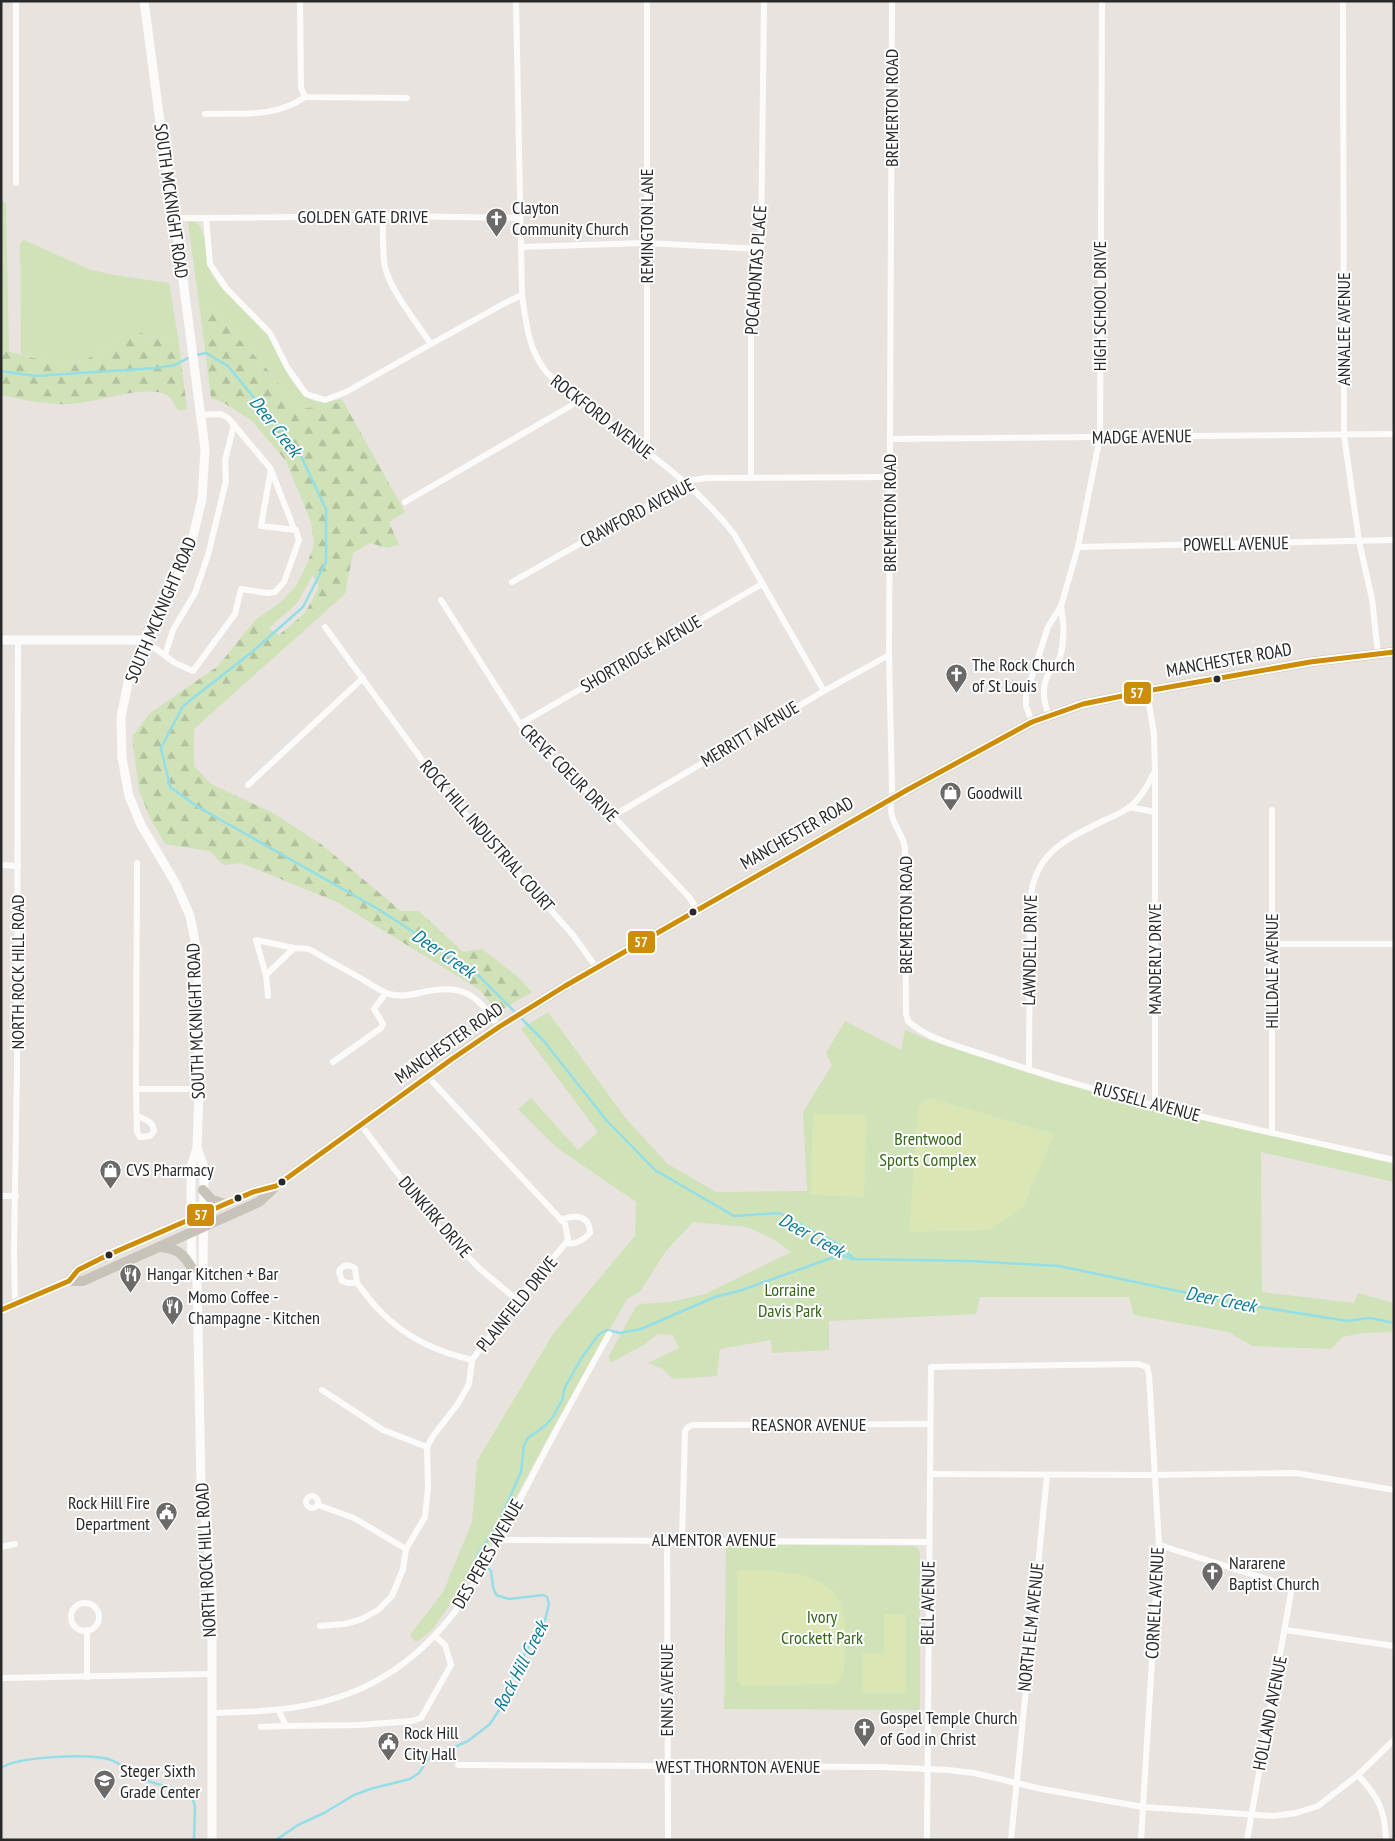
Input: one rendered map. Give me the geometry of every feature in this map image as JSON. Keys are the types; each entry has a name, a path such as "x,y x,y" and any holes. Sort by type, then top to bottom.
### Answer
{"main road":[{"name":"SOUTH MCKNIGHT ROAD","path":"144,1 205,448 202,499 191,545 177,578 144,640 129,678 121,718 122,758 129,796 141,825 176,884 190,916 197,952 199,1089 197,1148 191,1167 192,1233"},
{"path":"1,640 144,640"},
{"name":"MANCHESTER ROAD","path":"1,1310 69,1281 82,1281 259,1202 276,1186 361,1124 503,1025 547,997 596,967 891,799 1032,722 1049,714 1083,704 1147,691 1310,662 1394,652"},
{"name":"SOUTH MCKNIGHT ROAD","path":"197,1148 204,1167 203,1228"},
{"name":"MANCHESTER ROAD","path":"69,1281 78,1270 191,1218 253,1192 276,1186"},
{"path":"203,1190 212,1200 225,1204"},
{"name":"NORTH ROCK HILL ROAD","path":"203,1228 203,1268 198,1281 201,1484 212,1593 212,1840"},
{"name":"NORTH ROCK HILL ROAD","path":"192,1233 192,1268 198,1281"},
{"path":"159,1247 177,1250 182,1253 192,1268"}],"street":[{"path":"16,1 16,184"},
{"path":"300,1 301,88 305,97"},
{"name":"ROCKFORD AVENUE","path":"516,1 522,295 528,338 545,371 579,401 647,451 719,515 734,534 824,691"},
{"name":"REMINGTON LANE","path":"647,1 647,451"},
{"name":"POCAHONTAS PLACE","path":"751,478 751,288 761,249 764,1"},
{"name":"BREMERTON ROAD","path":"892,1 889,655 891,812 902,836 905,848 906,1014 908,1021"},
{"name":"HIGH SCHOOL DRIVE","path":"1032,722 1026,706 1026,695 1048,627 1061,606 1078,547 1100,437 1102,1"},
{"name":"ANNALEE AVENUE","path":"1342,1 1344,435 1359,541 1372,599 1378,654"},
{"path":"205,114 275,112 293,106 305,97 407,98"},
{"path":"383,216 383,255 390,282 431,344"},
{"name":"GOLDEN GATE DRIVE","path":"206,218 383,216 520,218"},
{"path":"175,218 206,218 210,264 226,288 270,333 287,367 306,394 325,400 346,392 522,295"},
{"path":"521,247 646,244 761,249"},
{"path":"405,502 579,401"},
{"path":"144,640 193,671 234,614 241,589 268,593 275,592 284,582 299,540 271,469 228,418 221,414 200,414"},
{"path":"165,655 173,630 195,593 208,555 226,481 225,461 234,424"},
{"name":"MADGE AVENUE","path":"891,439 1394,434"},
{"path":"271,471 261,526 294,530"},
{"name":"CRAWFORD AVENUE","path":"512,582 693,480 706,478 891,477"},
{"name":"POWELL AVENUE","path":"1078,547 1394,540"},
{"name":"SHORTRIDGE AVENUE","path":"520,724 762,584"},
{"name":"CREVE COEUR DRIVE","path":"441,600 520,724 544,752 612,816 689,897 697,909"},
{"name":"HIGH SCHOOL DRIVE","path":"1049,714 1043,701 1043,690 1048,675 1057,663 1063,644 1064,629 1061,606"},
{"name":"ROCK HILL INDUSTRIAL COURT","path":"325,626 443,789 573,935 596,967"},
{"name":"NORTH ROCK HILL ROAD","path":"15,1305 18,640"},
{"name":"MERRITT AVENUE","path":"612,816 824,691 889,655"},
{"path":"248,785 363,678"},
{"name":"MANDERLY DRIVE","path":"1147,691 1154,735 1155,770 1155,1105"},
{"name":"LAWNDELL DRIVE","path":"1029,1070 1030,902 1031,885 1034,876 1046,858 1066,840 1129,807 1143,794 1155,770"},
{"path":"1129,807 1155,812"},
{"name":"HILLDALE AVENUE","path":"1272,810 1272,1133"},
{"path":"137,863 136,1089 138,1116"},
{"path":"1,866 18,866"},
{"path":"268,996 266,975 256,940 294,948 309,948 386,994 405,996 431,990 468,992 503,1025"},
{"path":"1273,944 1394,944"},
{"path":"266,975 294,948"},
{"path":"333,1062 382,1028 382,1021 374,1009 386,994"},
{"name":"RUSSELL AVENUE","path":"908,1021 922,1031 947,1042 1029,1070 1155,1105 1394,1160"},
{"path":"428,1077 563,1222"},
{"path":"136,1089 199,1089"},
{"name":"DUNKIRK DRIVE","path":"361,1124 436,1224 480,1269 517,1300"},
{"path":"1,1196 16,1196"},
{"name":"PLAINFIELD DRIVE","path":"427,1447 433,1436 457,1405 469,1384 472,1360 517,1300 566,1243 568,1238 563,1222 570,1216 580,1216 586,1220 590,1226 590,1233 580,1242 566,1243"},
{"path":"357,1283 379,1310 411,1337 444,1353 472,1360"},
{"name":"DES PERES AVENUE","path":"211,1713 279,1711 321,1702 354,1691 383,1677 408,1660 435,1636 463,1603 484,1568 572,1400 609,1334"},
{"name":"BELL AVENUE","path":"927,1840 926,1769 931,1367 1138,1364 1146,1367"},
{"name":"CORNELL AVENUE","path":"1141,1840 1159,1545 1149,1374 1146,1367"},
{"path":"320,1626 345,1624 362,1619 378,1610 392,1596 403,1569 406,1549 425,1517 428,1488 427,1447 383,1430 322,1390"},
{"name":"REASNOR AVENUE","path":"682,1540 685,1431 688,1427 693,1425 930,1424"},
{"path":"930,1474 1155,1475 1296,1473 1394,1490"},
{"name":"NORTH ELM AVENUE","path":"1011,1840 1047,1474"},
{"path":"318,1505 354,1518 406,1549"},
{"name":"ALMENTOR AVENUE","path":"498,1540 929,1542"},
{"name":"ENNIS AVENUE","path":"667,1540 668,1840"},
{"path":"1,1547 15,1544"},
{"name":"HOLLAND AVENUE","path":"1159,1545 1292,1587 1286,1630 1247,1840"},
{"path":"84,1603 94,1606 99,1615 96,1625 87,1630 77,1627 72,1618 75,1608 84,1603"},
{"path":"87,1630 87,1677"},
{"path":"1286,1630 1394,1646"},
{"path":"261,1727 359,1725 412,1721 421,1718 451,1665 445,1645 435,1636"},
{"path":"1,1678 211,1674"},
{"path":"279,1711 286,1726"},
{"name":"WEST THORNTON AVENUE","path":"458,1765 882,1767 926,1769 974,1773 1142,1807 1251,1816 1296,1814 1318,1806 1358,1774 1394,1740"},
{"path":"1358,1774 1379,1803 1386,1824 1386,1840"}],"green space":[{"path":"1,199 6,204 9,351 1,350"},
{"path":"188,222 195,222 202,231 212,275 223,289 265,331 276,348 288,375 300,391 316,402 341,399 343,401 324,406 299,409 267,369 212,310 200,311"},
{"path":"24,240 88,269 169,283 178,337 155,338 131,330 119,334 113,347 89,358 64,365 21,354 20,243"},
{"path":"212,310 267,369 299,409 324,406 343,401 405,512 389,522 399,545 387,548 370,543 353,553 345,594 194,729 194,766 211,784 273,813 321,844 401,911 419,911 463,952 482,949 518,977 532,992 500,1011 496,1010 480,990 337,902 241,863 224,865 209,851 165,844 150,818 139,790 132,737 149,714 218,666 256,619 279,635 305,613 319,587 307,564 314,544 311,522 286,461 252,421 224,403 211,398 200,311"},
{"path":"131,329 155,338 178,337 187,409 181,411 176,408 169,396 158,392 134,393 71,404 45,403 1,395 1,350 64,365 89,358 113,347 119,334"},
{"path":"307,564 313,575 297,603 269,628 256,619 280,603 296,586"},
{"path":"548,1012 627,1120 668,1164 716,1192 807,1191 803,1112 832,1065 826,1053 845,1021 901,1050 905,1030 931,1041 1056,1082 1394,1164 1394,1182 1261,1152 1262,1292 1354,1303 1358,1293 1394,1303 1394,1332 1363,1333 1342,1337 1331,1349 1252,1346 1229,1332 1134,1315 1129,1297 980,1297 976,1314 829,1321 829,1350 772,1353 771,1340 720,1349 717,1376 673,1379 663,1369 648,1363 679,1348 673,1335 658,1334 644,1345 610,1363 609,1356 635,1308 640,1304 670,1302 705,1294 791,1252 775,1240 747,1227 693,1222 666,1251 640,1292 627,1299 551,1432 497,1532 469,1578 431,1631 416,1642 410,1635 443,1592 472,1522 477,1461 553,1334 635,1236 636,1202 556,1147 518,1109 531,1098 578,1150 598,1132 521,1029"},
{"name":"Brentwood Sports Complex","path":"928,1099 935,1099 1054,1134 1024,1206 990,1230 909,1232 918,1107"},
{"path":"813,1114 867,1115 864,1197 810,1195"},
{"name":"Ivory Crockett Park","path":"726,1544 913,1546 918,1548 920,1553 920,1710 724,1709"},
{"path":"737,1570 782,1572 798,1575 813,1579 826,1586 836,1596 844,1617 845,1665 840,1680 836,1684 741,1686 737,1680"},
{"path":"884,1614 906,1614 906,1693 862,1693 862,1653 884,1653"}],"waterway":[{"name":"Deer Creek","path":"1,371 35,376 157,368 175,365 192,356 206,353 228,366 300,454 326,509 326,562 303,607 252,652 183,706 161,748 170,787 198,807 378,909 475,972 516,1013"},
{"name":"Deer Creek","path":"520,1017 543,1040 607,1121 655,1170 734,1216 779,1213 838,1244 854,1259 970,1261 1059,1266 1235,1303 1347,1321 1370,1318 1394,1323"},
{"name":"Rock Hill Creek","path":"276,1840 298,1825 324,1813 354,1795 410,1779 419,1773 428,1759 468,1741 490,1724 501,1707 515,1670 545,1620 549,1604 547,1597 543,1595 509,1599 496,1595 491,1571 478,1557 478,1554 497,1526 521,1472 524,1445 528,1438 546,1425 553,1417 562,1400 565,1387 581,1359 599,1334 607,1330 620,1333 641,1329 715,1297 742,1290 840,1255 853,1259"},
{"name":"Rock Hill Creek","path":"1,1768 22,1761 53,1757 98,1757 108,1759 145,1780 176,1789 192,1798 195,1806 194,1840"}],"transit line":[{"name":"57","path":"1,1310 69,1281 78,1270 108,1255 253,1192 276,1186 452,1059 565,986 907,790 1032,722 1083,704 1147,691 1310,662 1394,652"}],"place":[{"name":"Clayton Community Church","path":"496,237"},
{"name":"The Rock Church of St Louis","path":"956,694"},
{"name":"Goodwill","path":"951,812"},
{"name":"CVS Pharmacy","path":"110,1189"},
{"name":"Hangar Kitchen + Bar","path":"131,1293"},
{"name":"Momo Coffee - Champagne - Kitchen","path":"172,1326"},
{"name":"Rock Hill Fire Department","path":"166,1532"},
{"name":"Nararene Baptist Church","path":"1213,1592"},
{"name":"Gospel Temple Church of God in Christ","path":"864,1747"},
{"name":"Rock Hill City Hall","path":"388,1762"},
{"name":"Steger Sixth Grade Center","path":"104,1800"}],"park label":[{"name":"Lorraine Davis Park","path":"790,1300"}]}
